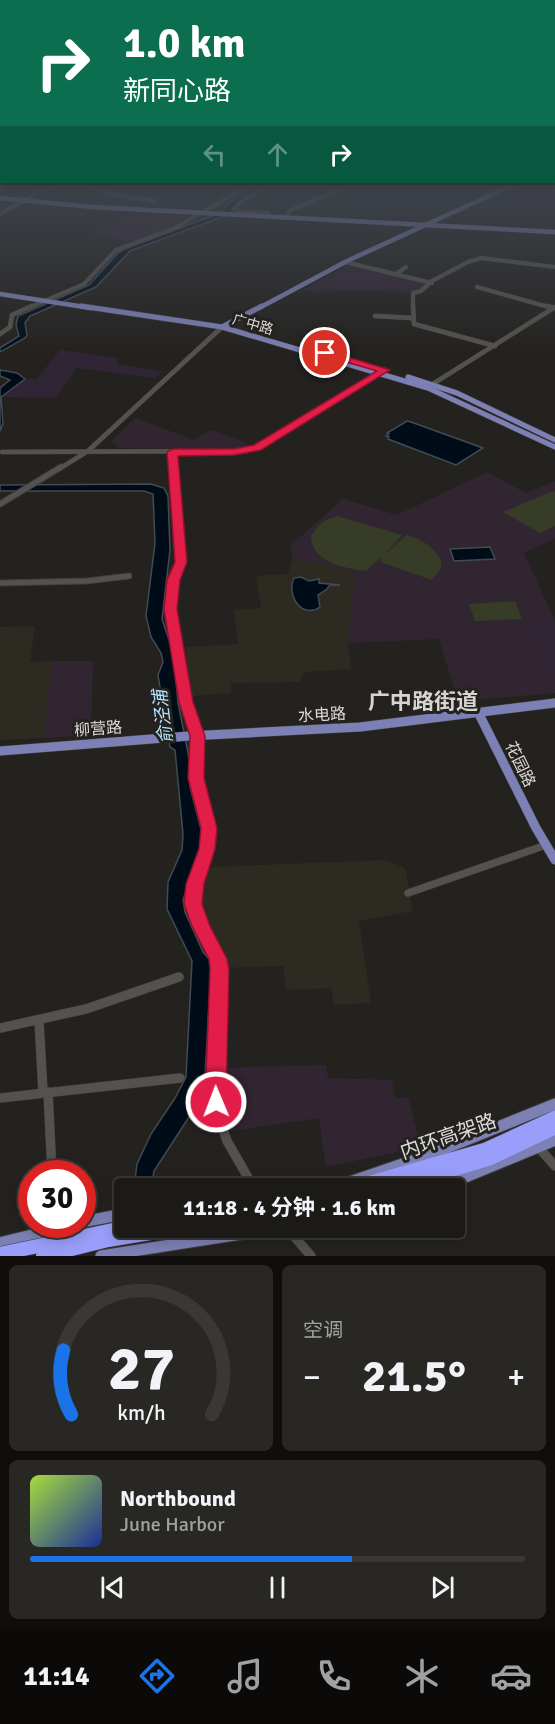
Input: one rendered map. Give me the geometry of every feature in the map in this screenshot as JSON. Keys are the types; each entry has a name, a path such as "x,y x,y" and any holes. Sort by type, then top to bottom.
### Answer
{"highway":[{"name":"内环高架路","path":"385,1178 485,1149 555,1116"},
{"name":"内环高架路","path":"427,1178 492,1158 555,1128"},
{"path":"0,1254 114,1222"},
{"path":"43,1256 120,1238"}],"main road":[{"path":"225,326 345,262 394,239"},
{"name":"广中路","path":"0,293 42,301 50,300"},
{"name":"广中路","path":"0,293 225,326"},
{"name":"广中路","path":"59,301 69,300 225,326 382,372 428,388 555,447"},
{"name":"广中路","path":"382,372 434,384 555,440"},
{"name":"水电路","path":"194,736 360,727 555,703"},
{"name":"花园路","path":"478,712 555,860"},
{"name":"柳营路","path":"0,751 194,736"},
{"path":"362,1178 429,1155 555,1104"},
{"path":"464,1178 555,1140"},
{"path":"96,1221 114,1220"},
{"path":"0,1243 18,1238"},
{"path":"101,1256 210,1238"}],"street":[{"path":"50,300 89,281 116,250 147,239"},
{"path":"495,346 414,324 413,293 421,291 432,284 432,281 468,262 481,258 555,267"},
{"path":"345,262 432,284"},
{"path":"396,274 406,267"},
{"path":"477,287 555,307"},
{"path":"0,334 10,327 13,314 42,301"},
{"path":"428,388 555,307"},
{"path":"547,312 555,314"},
{"path":"375,316 413,318"},
{"path":"0,504 88,451 225,326"},
{"path":"2,452 234,452 257,448 382,372"},
{"path":"173,452 181,562 174,580 170,609 194,736 196,778 209,835 205,857 195,884 193,904 201,926 218,959 216,1102 220,1125 226,1141 248,1178"},
{"path":"0,584 95,580 129,576"},
{"path":"408,893 546,845"},
{"path":"0,1028 86,1009 179,977"},
{"path":"39,1021 51,1160"},
{"path":"0,1098 180,1078"},
{"path":"539,1148 555,1166"},
{"path":"56,1238 57,1256"},
{"path":"295,1238 311,1256"}],"shaded area":[{"path":"115,239 142,239 130,243"},
{"path":"350,264 428,283 410,292 351,290 315,292 303,289"},
{"path":"60,350 118,358 117,364 162,371 155,378 77,368 55,398 1,397 25,379 37,379"},
{"path":"135,418 194,440 211,430 247,443 239,448 119,448 111,442"},
{"path":"487,472 526,493 555,481 555,538 524,553 555,621 555,628 531,629 555,674 555,693 458,701 439,639 348,643 355,573 293,557 290,546 343,499 397,515"},
{"path":"293,557 355,572 348,643 351,669 304,672 301,682 231,683 231,693 189,696 186,647 238,644 234,610 261,608 256,576 288,574"},
{"path":"35,626 30,662 52,661 44,738 0,740 0,627"},
{"path":"555,628 555,674 530,629"},
{"path":"52,661 93,661 91,735 44,738"},
{"path":"386,860 405,868 413,911 359,921 371,1003 334,1005 331,988 286,990 283,966 223,968 198,906 198,884 203,873 213,867"},
{"path":"326,1065 328,1078 392,1080 395,1098 408,1098 421,1147 326,1167 319,1118 230,1131 223,1111 219,1068"}],"green space":[{"path":"555,492 555,526 540,533 503,512"},
{"path":"337,516 402,535 384,555 407,535 423,541 438,556 441,568 432,580 383,563 380,561 381,557 366,571 331,563 317,552 311,536 322,522"},
{"path":"515,601 522,619 475,621 469,604"}],"water":[{"path":"152,239 163,239 130,251 96,287 30,316 25,323 27,335 25,338 0,352 0,348 19,336 16,325 18,316 89,285 118,253"},
{"path":"0,370 17,373 25,379 1,397 3,424 0,431 0,388 10,380 0,376"},
{"path":"407,421 483,448 456,465 388,439 389,437 386,436 389,434 387,433"},
{"path":"151,484 164,488 168,496 170,550 162,619 174,655 178,703 189,758 190,787 201,829 201,843 183,900 185,912 203,952 209,959 211,969 204,1094 154,1171 153,1178 135,1178 137,1164 151,1134 186,1077 192,961 167,909 168,882 182,850 183,834 175,750 170,747 158,675 163,662 161,653 151,637 146,616 155,543 153,494 144,491 0,491 0,485"},
{"path":"490,547 495,559 454,561 450,549"},
{"path":"301,577 309,581 319,579 319,583 340,585 330,585 318,595 320,607 307,610 297,604 292,592 294,578"}],"district":[{"name":"广中路街道","path":"423,701"}],"route":[{"path":"216,1102 218,959 201,926 193,904 195,884 207,849 209,828 196,778 198,736 186,702 170,609 174,580 181,562 173,452 234,452 257,448 385,370 325,353"}],"water label":[{"name":"俞泾浦","path":"163,717"}]}
